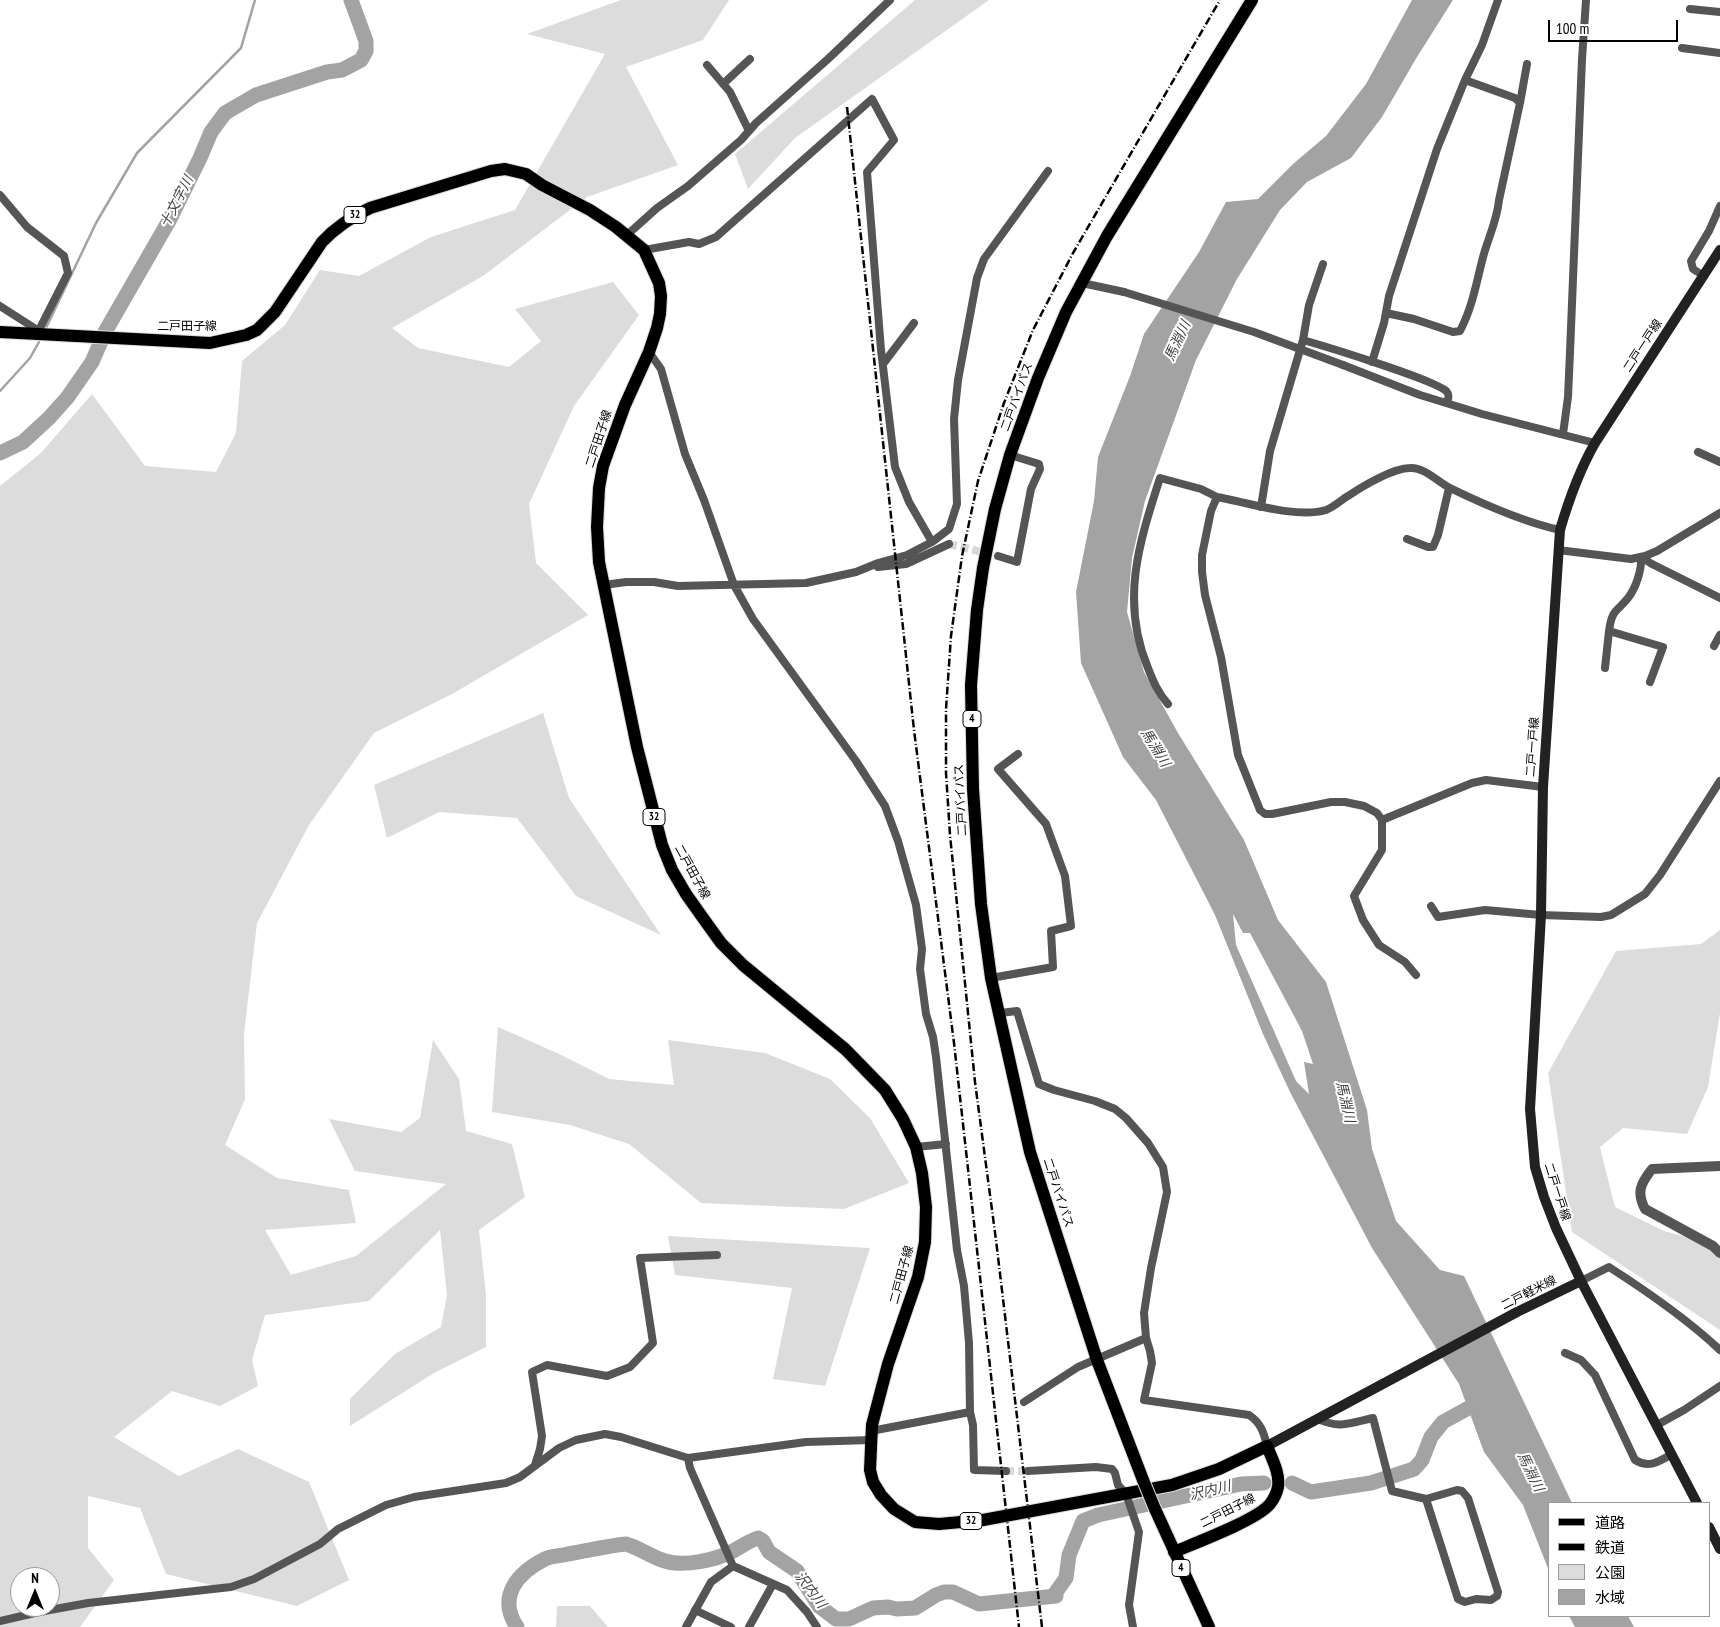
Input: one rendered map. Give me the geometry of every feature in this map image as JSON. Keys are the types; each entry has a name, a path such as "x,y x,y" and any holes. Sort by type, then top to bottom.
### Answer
{"main road":[{"name":"二戸バイパス","path":"1209,1627 1155,1509 1097,1360 1030,1152 991,978 982,904 973,789 971,685 977,610 995,509 1010,454 1038,378 1066,312 1106,236 1252,0"},
{"name":"二戸田子線","path":"0,332 38,332 80,337 210,343 246,335 266,323 322,242 331,232 354,216 370,208 491,171 505,169 526,174 542,185 590,210 628,235 644,250 656,273 661,296 660,314 649,352 625,405 603,466 599,488 597,527 599,562 639,756 662,845 672,870 686,894 721,943 738,960 845,1050 885,1090 903,1119 916,1147 922,1173 926,1207 925,1242 918,1277 888,1364 871,1436 870,1470 873,1482 881,1495 894,1509 915,1522 939,1524 983,1520 1172,1485 1219,1468 1267,1446 1278,1479 1278,1489 1270,1504 1234,1526 1174,1552"},
{"name":"二戸一戸線","path":"1581,1281 1556,1228 1535,1167 1530,1109 1541,915 1543,787 1560,530 1570,495 1595,443 1720,250"},
{"name":"二戸軽米線","path":"1267,1446 1517,1312 1581,1281"},
{"path":"1581,1281 1696,1502"},
{"path":"1710,1528 1720,1548"}],"street":[{"path":"628,235 657,208 716,163 756,123 828,60 890,0"},
{"path":"1372,362 1389,296 1437,149 1465,80 1482,45 1498,0"},
{"path":"1563,434 1568,397 1586,0"},
{"path":"1690,9 1720,12"},
{"path":"1682,48 1720,53"},
{"path":"723,84 750,59"},
{"path":"1386,312 1453,332 1460,331 1468,316 1476,290 1482,259 1497,213 1498,200 1527,64"},
{"path":"706,65 730,92 749,131"},
{"path":"1465,80 1515,98 1520,103"},
{"path":"644,250 689,242 699,244 716,237 872,99 894,140 867,172 883,364 894,467 909,502 932,542"},
{"path":"868,568 878,563 907,555 932,542 949,529 958,504 954,419 959,372 977,278 984,259 1048,171"},
{"path":"0,195 27,227 64,256 68,273 38,332 0,306"},
{"path":"1704,276 1693,268 1691,261 1709,231 1720,206"},
{"path":"1261,507 1270,451 1303,340 1309,305 1323,264"},
{"path":"1082,283 1124,292 1254,332 1420,395 1482,414 1595,443"},
{"path":"883,364 914,323"},
{"path":"1303,340 1372,362 1441,388 1447,391 1447,403"},
{"path":"649,352 661,369 685,454 704,500 734,585 753,619 856,761 885,806 898,841 916,905 922,948 920,969 926,1014 933,1037 936,1057 957,1250 965,1296 969,1343 970,1412 973,1425 974,1470 1006,1471"},
{"path":"1698,452 1720,462"},
{"path":"998,556 1018,562 1031,489 1040,469 1039,464 1010,454"},
{"path":"1168,704 1158,694 1142,655 1134,616 1133,585 1136,562 1144,528 1160,478 1194,487 1217,497 1261,507 1310,512 1326,510 1365,485 1402,469 1417,468 1449,488 1504,512 1560,530"},
{"path":"1407,539 1433,547 1438,535 1449,488"},
{"path":"1217,497 1211,510 1202,555 1205,595 1221,657 1238,755 1260,810 1265,814 1272,814 1331,802 1345,802 1364,806 1377,813 1382,820 1382,850 1354,896 1363,920 1379,945 1406,962 1416,975"},
{"path":"1558,550 1631,559 1641,557 1657,551 1720,514"},
{"path":"604,585 626,582 654,582 678,586 806,583 868,568 906,564 949,544"},
{"path":"1641,557 1720,598"},
{"path":"1605,668 1611,618 1616,609 1632,592 1642,565 1641,557"},
{"path":"1609,631 1662,647 1650,682"},
{"path":"1714,646 1720,634"},
{"path":"991,978 1053,967 1051,931 1071,926 1065,876 1046,824 998,769 1018,754"},
{"path":"1382,820 1486,780 1543,787"},
{"path":"1430,906 1438,917 1485,910 1541,915 1611,915 1644,894 1660,875 1720,780"},
{"path":"1000,1013 1017,1011 1039,1084 1115,1109 1126,1118 1148,1143 1163,1167 1166,1192 1144,1313 1146,1338 1152,1363 1144,1400 1249,1415 1263,1429 1267,1446"},
{"path":"916,1147 946,1144"},
{"path":"1720,1166 1652,1169 1642,1182 1640,1199 1645,1209 1713,1246 1720,1253"},
{"path":"535,1466 542,1436 532,1372 547,1365 607,1376 630,1367 653,1343 640,1258 717,1254"},
{"path":"1581,1281 1609,1267 1656,1297 1706,1336 1720,1350"},
{"path":"1024,1402 1078,1367 1146,1338"},
{"path":"1565,1353 1581,1360 1595,1375 1635,1460 1641,1464 1653,1464 1672,1454"},
{"path":"1657,1425 1720,1386"},
{"path":"0,1621 88,1603 231,1587 254,1579 304,1553 320,1544 338,1529 386,1505 414,1497 506,1483 520,1477 559,1448 576,1440 605,1434 621,1437 688,1458 806,1442 871,1436 970,1412"},
{"path":"1318,1419 1330,1424 1343,1425 1372,1418 1392,1491 1426,1499 1457,1490 1462,1491 1468,1498 1498,1592 1497,1596 1491,1600 1476,1599 1465,1602 1458,1599 1426,1499"},
{"path":"688,1458 690,1468 733,1566 787,1590 817,1627"},
{"path":"1028,1471 1096,1467 1112,1468 1118,1485 1126,1494 1139,1532 1129,1605 1133,1627"},
{"path":"686,1627 711,1582 733,1566"},
{"path":"749,1627 773,1584"},
{"path":"696,1610 730,1627"}],"green space":[{"path":"621,0 729,0 703,40 626,67 678,165 587,197 483,276 392,328 418,348 509,367 541,341 515,309 613,282 639,315 574,406 529,504 536,563 588,615 452,694 374,733 309,825 257,923 244,1034 245,1099 225,1145 277,1178 349,1190 356,1223 265,1230 291,1275 356,1256 446,1184 355,1171 329,1119 401,1132 420,1118 433,1040 459,1079 466,1131 512,1144 525,1197 479,1230 486,1295 486,1347 434,1373 350,1426 350,1399 395,1354 441,1327 447,1295 440,1230 369,1301 265,1315 252,1360 258,1386 220,1406 172,1391 114,1437 179,1476 238,1449 309,1482 349,1580 297,1606 166,1574 140,1508 88,1496 88,1548 114,1580 80,1627 0,1627 0,486 41,453 92,394 145,466 216,472 236,433 242,361 285,325 320,270 359,276 431,237 515,210 605,54 527,34"},
{"path":"915,0 989,0 795,138 748,189 735,154"},
{"path":"543,713 569,798 661,935 576,896 517,818 439,812 387,838 374,785"},
{"path":"1720,930 1720,1013 1708,1087 1687,1134 1623,1128 1600,1147 1615,1207 1664,1231 1720,1246 1720,1330 1572,1232 1548,1073 1616,951 1701,944"},
{"path":"498,1027 609,1079 674,1085 668,1040 765,1053 830,1079 870,1118 909,1183 844,1209 701,1203 629,1144 570,1125 492,1112"},
{"path":"668,1236 870,1248 825,1386 773,1379 792,1288 675,1275"},
{"path":"557,1606 590,1606 608,1627 556,1627"}],"water":[{"name":"馬淵川","path":"1412,0 1453,0 1382,117 1351,158 1307,182 1280,210 1237,279 1196,360 1145,501 1132,558 1127,612 1144,672 1178,733 1244,840 1278,920 1326,982 1367,1110 1372,1149 1396,1221 1440,1270 1464,1276 1572,1502 1548,1502 1548,1568 1523,1505 1484,1452 1459,1384 1372,1248 1290,1092 1263,1034 1215,915 1156,800 1123,757 1081,663 1076,592 1094,501 1098,457 1130,376 1144,334 1199,252 1226,202 1258,199 1293,164 1326,136 1366,84","holes":["1233,914 1243,933 1250,933 1302,1031 1313,1064 1304,1062 1309,1094 1296,1081 1236,945"]},
{"path":"1570,1617 1629,1617 1634,1627 1575,1627"}],"waterway":[{"path":"46,328 96,223 137,153 241,48 255,0"},
{"name":"十文字川","path":"0,453 23,442 49,418 67,398 92,362 105,332 170,219 211,132 225,113 256,95 327,72 342,70 361,60 366,51 366,41 351,0"},
{"path":"0,391 30,358 39,342"},
{"name":"沢内川","path":"1292,1483 1311,1492 1371,1483 1414,1469 1422,1460 1431,1437 1443,1422 1485,1399"},
{"name":"沢内川","path":"517,1627 511,1616 510,1596 513,1587 526,1571 550,1557 626,1544 665,1561 690,1563 709,1560 726,1554 758,1538 763,1541 769,1552 797,1571 819,1606 836,1619 849,1619 873,1608 915,1608 944,1592 953,1592 979,1604 1056,1596 1056,1592 1066,1578 1069,1555 1083,1521 1098,1515 1241,1484 1264,1483"}],"tunnel":[{"path":"949,544 998,556"},
{"path":"1006,1471 1028,1471"}],"railway":[{"path":"1042,1627 996,1240 975,1082 950,835 946,773 946,709 951,636 962,556 978,481 1004,403 1033,330 1073,253 1220,0"},
{"path":"847,107 914,730 954,1043 1019,1627"}]}
